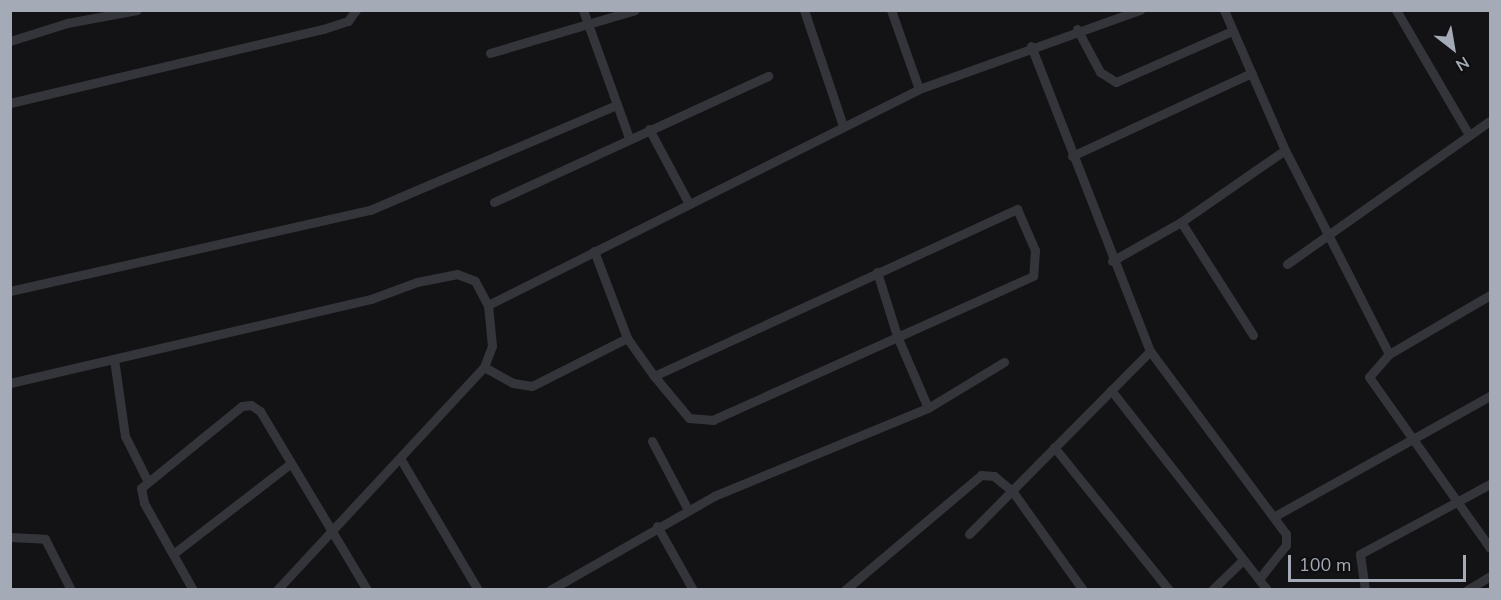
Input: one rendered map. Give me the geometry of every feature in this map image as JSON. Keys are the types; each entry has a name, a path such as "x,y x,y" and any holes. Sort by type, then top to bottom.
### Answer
{"street":[{"path":"10,41 67,23 137,10"},
{"path":"10,103 323,29 348,21 356,10"},
{"path":"583,10 614,106 629,138"},
{"path":"490,53 635,10"},
{"path":"804,10 843,126"},
{"path":"891,10 919,89"},
{"path":"488,305 919,89 1077,29 1140,10"},
{"path":"1224,10 1285,150 1389,354"},
{"path":"1396,10 1469,135"},
{"path":"1077,29 1100,72 1116,82 1232,31"},
{"path":"1031,46 1112,261 1150,351 1275,516 1286,545 1259,579"},
{"path":"1072,156 1252,73"},
{"path":"494,202 768,76"},
{"path":"10,291 370,210 614,106"},
{"path":"1287,264 1327,233 1491,121"},
{"path":"649,129 688,204"},
{"path":"1112,261 1181,222 1285,150"},
{"path":"594,251 627,338 654,376 689,418 713,420 1033,276 1035,250 1017,209 654,376"},
{"path":"1181,222 1253,335"},
{"path":"878,272 897,336 928,408"},
{"path":"10,383 457,274 475,281 488,305 492,346 484,367 277,590"},
{"path":"1491,295 1389,354 1369,377 1409,438 1491,548"},
{"path":"484,367 513,383 532,386 627,338"},
{"path":"969,534 1150,351"},
{"path":"114,359 125,436 147,480"},
{"path":"550,590 688,510 928,408 1004,362"},
{"path":"1110,390 1267,590"},
{"path":"1275,516 1409,438 1491,396"},
{"path":"193,590 140,495 147,480 242,406 260,411 367,590"},
{"path":"652,441 688,510"},
{"path":"1054,447 1169,590"},
{"path":"400,458 478,590"},
{"path":"172,554 290,464"},
{"path":"845,590 981,476 994,477 1013,492 1083,590"},
{"path":"1365,590 1360,554 1491,484"},
{"path":"657,526 693,590"},
{"path":"10,537 45,539 71,590"},
{"path":"1212,590 1243,560"},
{"path":"1467,590 1491,576"}]}
